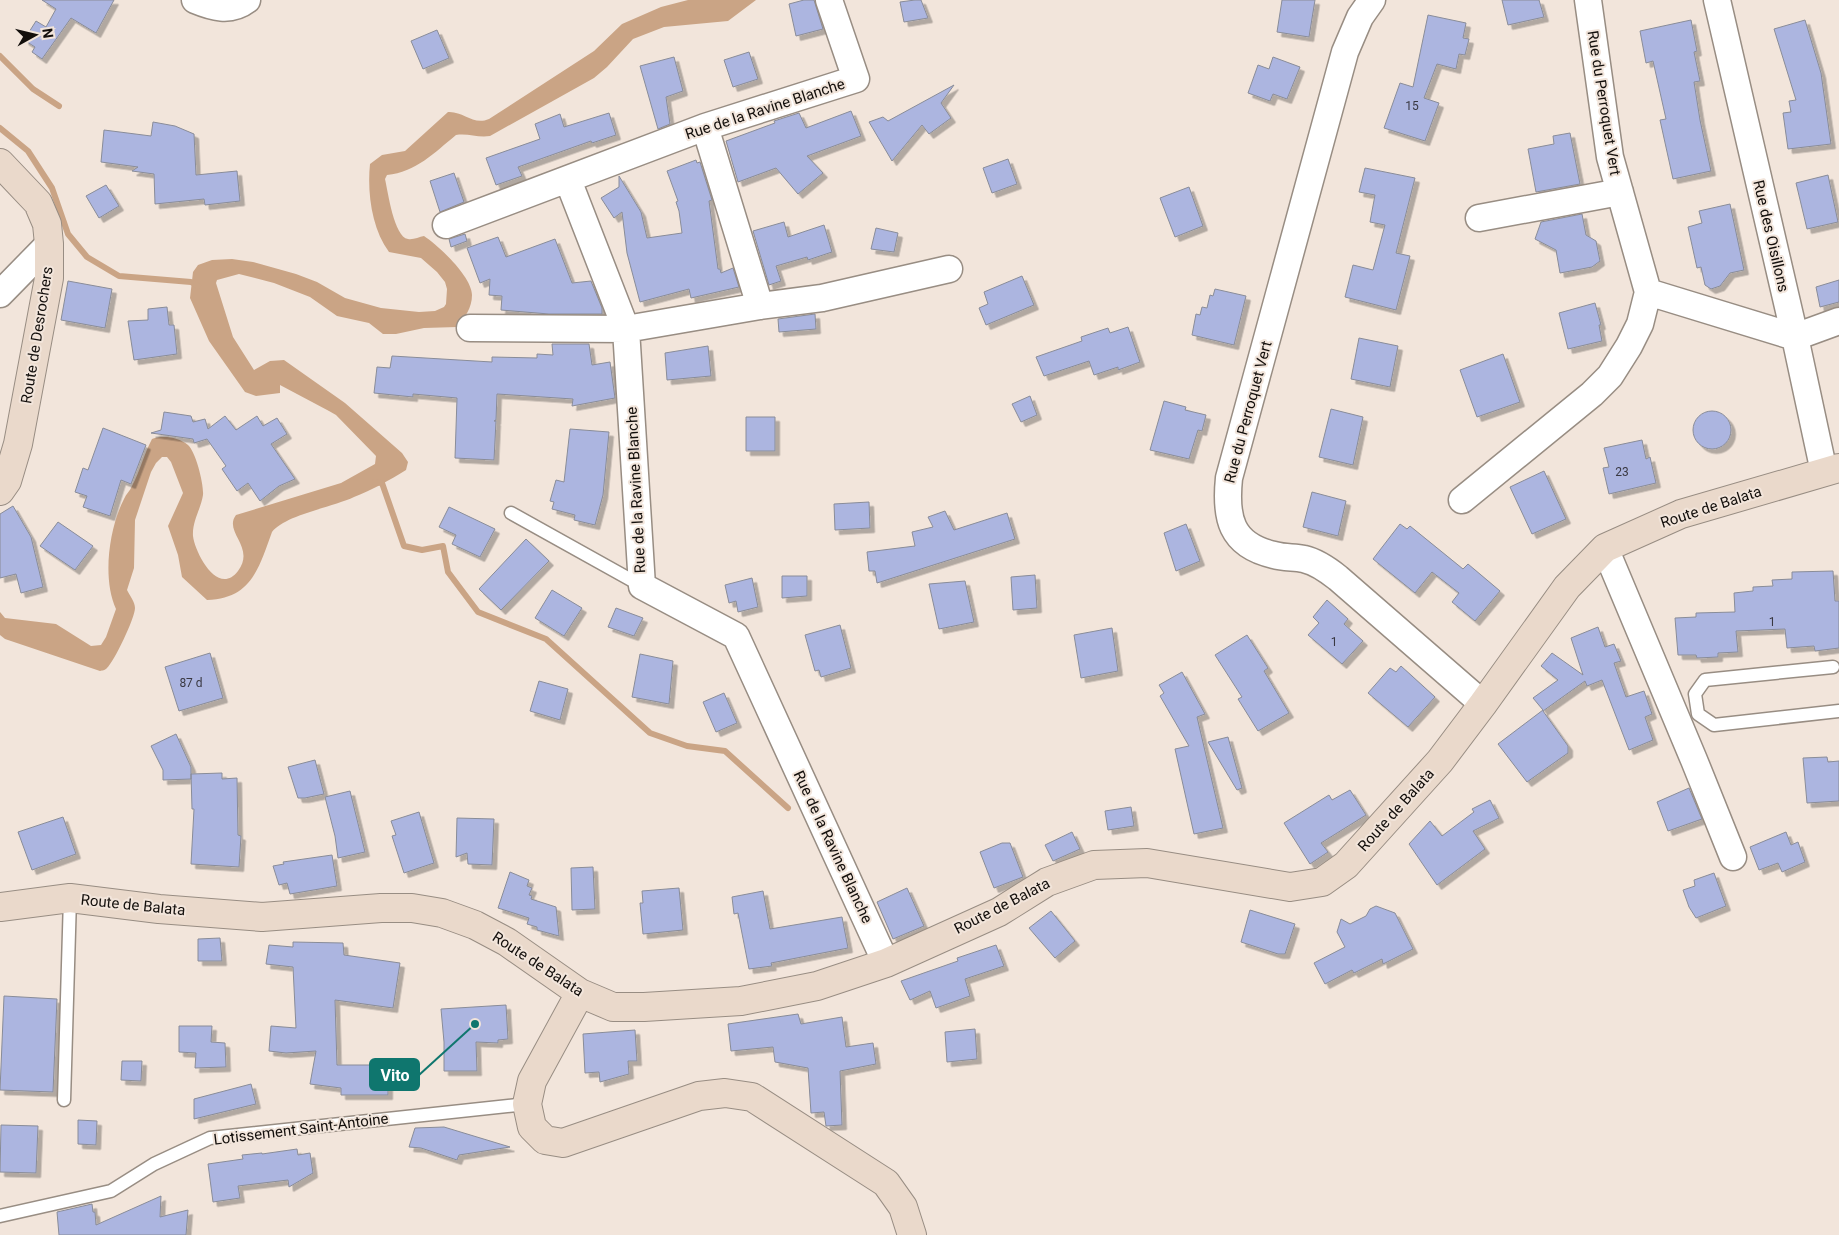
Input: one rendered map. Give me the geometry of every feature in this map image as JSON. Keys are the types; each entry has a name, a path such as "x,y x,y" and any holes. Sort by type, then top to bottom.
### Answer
{"main road":[{"name":"Route de Desrochers","path":"0,163 38,203 47,224 50,244 49,278 18,444 6,481 0,491"},
{"name":"Route de Balata","path":"0,907 70,898 159,909 262,917 381,908 412,908 442,913 475,925 507,942 580,993 613,1007 644,1008 741,1001 817,986 886,963 999,912 1047,882 1094,865 1147,863 1290,887 1322,882 1346,865 1434,768 1483,704 1567,587 1605,548 1681,514 1831,470"},
{"path":"580,993 532,1081 527,1104 532,1127 545,1140 563,1143 699,1096 725,1093 752,1097 886,1182 903,1207 912,1235"}],"street":[{"path":"195,0 216,8 240,5 247,0"},
{"name":"Rue de la Ravine Blanche","path":"446,225 705,127 856,79 829,0"},
{"name":"Rue du Perroquet Vert","path":"1372,0 1360,17 1345,52 1229,478 1227,506 1234,530 1241,538 1255,548 1271,555 1304,560 1324,567 1483,704"},
{"name":"Rue du Perroquet Vert","path":"1462,500 1592,394 1610,376 1640,324 1648,292 1610,157 1588,0"},
{"name":"Rue des Oisillons","path":"1717,0 1795,337 1831,470"},
{"path":"705,127 760,306"},
{"name":"Rue de la Ravine Blanche","path":"568,180 626,329 642,586 736,636 886,963"},
{"path":"1479,218 1620,192"},
{"path":"0,294 50,244"},
{"path":"470,328 626,329 760,306 822,298 948,269"},
{"path":"1648,292 1795,337 1839,321"},
{"path":"1605,548 1733,857"}],"lane":[{"path":"511,512 642,586"},
{"path":"1833,667 1705,680 1695,694 1698,714 1714,725 1839,711"},
{"path":"64,1100 70,898"},
{"name":"Lotissement Saint-Antoine","path":"0,1216 111,1191 154,1164 210,1138 527,1104"}],"shaded area":[{"path":"688,0 756,0 728,21 664,27 633,39 594,78 490,136 456,135 416,166 387,175 385,179 392,213 399,231 408,239 424,236 454,262 471,288 472,300 465,316 457,327 424,328 396,334 383,334 369,323 337,316 310,297 274,283 239,274 217,280 216,283 233,337 254,370 270,361 284,360 345,403 402,453 408,462 406,470 381,485 345,501 298,516 278,526 272,532 258,569 252,579 234,594 207,600 182,577 178,555 168,526 183,493 171,462 167,457 162,457 151,472 135,520 134,568 127,590 134,604 134,613 119,649 107,668 100,671 5,639 0,635 0,612 5,618 56,624 91,646 101,645 106,637 116,609 109,583 108,569 114,524 152,439 166,437 180,440 188,445 194,454 201,477 203,495 194,525 193,536 198,552 209,570 223,579 230,578 238,571 243,562 242,547 233,528 233,521 236,515 341,483 375,464 376,456 336,415 329,411 280,385 280,393 256,396 245,392 209,341 190,298 193,272 198,265 212,260 232,259 253,262 296,274 317,282 345,298 381,308 419,312 435,311 444,307 447,289 445,282 437,272 421,258 389,252 383,243 378,233 370,199 370,164 382,155 405,151 448,112 454,112 478,121 489,119 594,51 622,24 661,7"}],"building":[{"path":"42,0 114,0 96,33 71,18 42,59 32,52 35,47 24,40 36,21 46,27 56,9"},
{"path":"804,0 814,0 823,29 796,36 789,4"},
{"path":"921,0 928,18 904,22 900,2"},
{"path":"1282,0 1315,0 1309,37 1277,32"},
{"path":"1502,0 1539,0 1544,17 1508,25"},
{"path":"1428,15 1466,23 1463,38 1469,39 1465,55 1459,54 1456,69 1437,64 1424,98 1439,103 1425,141 1384,128 1400,83 1413,87"},
{"path":"1691,20 1697,51 1694,52 1700,81 1694,82 1711,171 1673,179 1660,120 1666,119 1653,61 1646,63 1640,31"},
{"path":"1805,20 1821,73 1831,144 1788,149 1783,113 1791,112 1789,101 1796,100 1774,29"},
{"path":"437,30 449,58 423,69 411,41"},
{"path":"749,52 758,79 733,87 724,60"},
{"path":"674,57 683,91 666,97 670,124 658,129 640,66"},
{"path":"1273,57 1300,67 1287,99 1273,94 1270,101 1248,93 1258,65 1269,69"},
{"path":"954,85 941,103 951,118 929,134 922,125 892,161 869,122 883,117 888,121"},
{"path":"851,111 861,136 807,156 823,173 798,194 776,168 738,182 726,141 799,113 806,128"},
{"path":"609,113 616,135 592,143 591,141 518,167 522,176 496,185 486,158 540,139 535,124 560,114 564,127"},
{"path":"153,122 175,126 194,134 196,175 237,171 240,201 205,205 204,199 155,204 154,174 132,171 138,167 101,162 104,130 151,136"},
{"path":"1570,133 1580,184 1536,192 1528,149 1554,144 1553,136"},
{"path":"1008,159 1017,184 992,193 983,168"},
{"path":"696,160 697,163 700,162 712,200 709,201 718,269 720,269 721,273 733,268 739,287 691,298 689,289 640,302 627,253 622,212 614,218 601,198 619,187 619,176 641,212 647,238 682,233 676,202 678,201 667,171"},
{"path":"1365,168 1415,178 1396,253 1410,256 1396,310 1345,297 1353,265 1373,270 1385,225 1370,222 1375,195 1359,192"},
{"path":"454,173 464,202 440,212 430,181"},
{"path":"1828,175 1838,222 1807,229 1796,183"},
{"path":"106,185 119,206 99,218 86,196"},
{"path":"1189,187 1203,226 1175,237 1160,198"},
{"path":"1730,204 1744,270 1730,273 1720,286 1711,289 1705,285 1701,267 1697,268 1688,227 1702,223 1699,211"},
{"path":"1582,214 1586,235 1596,241 1600,261 1592,267 1560,273 1556,250 1535,239 1541,222"},
{"path":"784,222 788,237 824,225 832,252 808,260 807,257 776,266 781,281 769,285 753,231"},
{"path":"876,228 898,233 894,252 871,249"},
{"path":"465,234 467,241 451,247 449,239"},
{"path":"498,237 506,257 555,239 572,283 591,281 602,308 602,314 549,314 501,310 502,296 489,295 490,279 480,283 467,248"},
{"path":"1022,276 1034,305 986,325 979,308 988,304 984,292"},
{"path":"1839,280 1839,302 1820,307 1816,287"},
{"path":"68,281 112,289 105,328 61,320"},
{"path":"1215,289 1246,296 1234,345 1192,335 1196,314 1200,315 1202,307 1207,308 1210,295 1213,296"},
{"path":"1595,303 1601,325 1599,325 1602,341 1568,349 1559,313"},
{"path":"167,307 169,325 174,325 177,354 134,360 128,321 148,320 148,309"},
{"path":"815,314 816,329 779,332 778,319"},
{"path":"1128,327 1140,362 1118,370 1118,367 1094,375 1089,361 1044,376 1036,357 1082,341 1081,337 1108,328 1110,333"},
{"path":"1359,338 1398,346 1390,387 1351,379"},
{"path":"552,344 589,344 592,365 610,362 615,398 572,406 573,399 497,394 496,420 494,421 496,421 494,460 455,458 457,398 413,394 413,397 374,393 377,367 390,368 392,356 492,362 492,357 537,358 537,354 553,355"},
{"path":"708,346 711,376 667,380 665,353"},
{"path":"1503,354 1520,402 1477,417 1460,370"},
{"path":"1030,396 1037,415 1021,422 1012,404"},
{"path":"1164,401 1186,407 1185,410 1206,415 1202,431 1198,430 1189,459 1150,450"},
{"path":"1331,409 1363,417 1353,465 1319,457"},
{"path":"1712,411 1725,417 1731,430 1725,443 1712,449 1699,443 1693,430 1699,417"},
{"path":"164,412 191,416 193,422 205,419 208,429 225,416 236,430 257,416 263,426 277,418 287,434 271,444 295,479 279,486 260,501 248,483 237,491 222,469 226,466 207,439 194,443 193,439 151,433 161,430"},
{"path":"746,417 775,417 775,451 746,451"},
{"path":"103,428 146,445 131,484 121,480 110,516 83,507 87,496 75,492 83,468 88,470"},
{"path":"570,429 609,432 603,495 595,525 574,520 575,515 552,509 554,502 550,501 556,480 564,482"},
{"path":"1642,440 1646,459 1650,457 1656,483 1609,494 1603,468 1609,467 1604,448"},
{"path":"1544,471 1566,519 1532,534 1510,487"},
{"path":"1312,492 1346,501 1338,536 1303,527"},
{"path":"869,502 870,528 835,530 834,504"},
{"path":"13,506 31,537 43,587 21,593 16,574 0,578 0,514"},
{"path":"449,507 495,529 480,557 452,544 456,535 439,527"},
{"path":"945,511 954,530 1007,513 1015,539 877,583 875,571 869,571 867,552 915,546 912,532 933,527 928,517"},
{"path":"58,522 93,546 75,570 40,546"},
{"path":"1186,524 1200,561 1176,571 1164,533"},
{"path":"1400,524 1407,529 1410,526 1463,569 1468,564 1500,591 1475,621 1452,602 1459,593 1432,572 1415,593 1373,559"},
{"path":"526,539 549,561 501,610 479,589"},
{"path":"1833,571 1835,601 1839,601 1839,648 1815,651 1814,646 1787,648 1785,629 1736,631 1738,652 1718,653 1718,657 1697,658 1696,655 1678,655 1675,618 1696,617 1696,613 1735,612 1734,593 1753,591 1753,587 1773,586 1772,580 1792,579 1792,572"},
{"path":"1035,575 1037,608 1013,610 1011,577"},
{"path":"782,576 807,576 807,596 782,598"},
{"path":"752,578 758,607 738,612 736,601 729,603 725,585"},
{"path":"965,581 974,622 939,629 929,584"},
{"path":"552,590 582,608 564,636 535,618"},
{"path":"1327,600 1348,619 1344,624 1363,641 1342,664 1308,635 1319,623 1313,617"},
{"path":"616,608 643,618 634,636 608,627"},
{"path":"840,625 851,668 821,677 819,670 815,671 805,635"},
{"path":"1598,627 1605,647 1614,644 1621,661 1614,663 1626,697 1644,691 1652,714 1645,717 1653,740 1629,750 1602,680 1587,686 1585,681 1543,711 1568,746 1568,753 1527,782 1498,744 1543,710 1533,698 1558,680 1541,666 1552,653 1583,675 1571,638"},
{"path":"1112,628 1118,671 1081,678 1074,635"},
{"path":"1247,635 1268,668 1264,671 1289,713 1258,731 1238,699 1242,697 1215,655"},
{"path":"210,653 223,698 179,711 165,667"},
{"path":"640,654 673,661 669,704 632,697"},
{"path":"1401,666 1435,697 1408,727 1368,693 1390,668 1396,672"},
{"path":"1182,672 1205,714 1197,717 1223,828 1194,834 1175,749 1189,746 1160,696 1164,693 1159,685"},
{"path":"539,681 568,689 560,720 530,711"},
{"path":"724,693 737,723 716,732 703,702"},
{"path":"176,734 191,767 191,779 163,780 163,770 151,746"},
{"path":"1228,737 1242,788 1237,790 1208,742"},
{"path":"1827,757 1828,762 1839,761 1839,801 1807,803 1803,758"},
{"path":"315,760 324,794 298,798 288,767"},
{"path":"222,773 222,779 237,778 238,835 241,836 239,867 191,864 194,809 192,809 191,774"},
{"path":"1689,788 1702,819 1668,831 1657,802"},
{"path":"1350,790 1366,815 1321,843 1328,852 1310,864 1284,823 1329,795 1332,800"},
{"path":"350,791 365,852 338,858 335,836 325,797"},
{"path":"1490,800 1499,818 1473,831 1485,849 1437,885 1409,844 1430,821 1442,836 1474,812 1472,809"},
{"path":"1131,807 1134,826 1108,830 1105,811"},
{"path":"419,812 434,863 404,873 392,836 396,835 391,821"},
{"path":"63,817 76,854 32,870 18,832"},
{"path":"457,818 494,819 492,865 468,864 467,853 456,857"},
{"path":"1072,832 1080,849 1053,861 1045,845"},
{"path":"1786,832 1791,845 1798,842 1805,862 1782,872 1778,863 1759,870 1750,847"},
{"path":"1002,843 1010,843 1023,877 994,888 980,852"},
{"path":"332,855 337,886 290,894 287,883 279,885 273,866 284,864 283,862"},
{"path":"593,867 595,909 572,910 571,868"},
{"path":"510,872 529,880 527,886 532,888 529,895 532,896 531,899 556,907 559,936 537,930 537,927 527,924 529,918 498,908"},
{"path":"1714,873 1726,906 1696,918 1689,907 1683,890 1695,886 1694,880"},
{"path":"679,888 683,930 643,934 640,903 643,903 642,891"},
{"path":"907,888 924,926 893,939 877,902"},
{"path":"763,891 770,929 842,917 848,948 771,963 772,966 749,969 738,913 734,914 732,897"},
{"path":"1376,906 1395,913 1413,949 1383,964 1382,959 1354,973 1352,970 1325,984 1314,963 1345,947 1337,932 1341,919 1350,924 1366,916 1370,909"},
{"path":"1250,910 1295,924 1285,954 1278,954 1241,942"},
{"path":"1051,911 1075,941 1055,958 1029,928"},
{"path":"220,938 222,961 198,961 198,939"},
{"path":"293,942 343,943 344,955 400,963 393,1008 335,1000 337,1065 388,1065 388,1095 341,1095 341,1088 310,1084 316,1051 286,1053 269,1051 271,1026 296,1028 293,967 266,964 269,945 293,947"},
{"path":"996,945 1004,966 965,979 970,996 936,1008 930,991 910,1000 901,981 958,961 957,958"},
{"path":"4,996 57,999 53,1092 0,1090"},
{"path":"506,1005 508,1039 498,1040 498,1043 476,1042 477,1071 444,1071 441,1009"},
{"path":"798,1014 801,1024 842,1017 846,1047 873,1043 876,1064 840,1071 842,1125 826,1126 824,1112 811,1113 808,1068 775,1062 773,1047 731,1051 728,1024"},
{"path":"179,1026 212,1026 211,1042 225,1043 226,1067 195,1068 196,1053 179,1052"},
{"path":"975,1029 977,1059 947,1062 945,1032"},
{"path":"635,1030 637,1061 628,1061 629,1074 600,1082 599,1072 585,1073 583,1034"},
{"path":"122,1061 142,1061 141,1081 121,1080"},
{"path":"251,1084 256,1104 194,1119 194,1099"},
{"path":"78,1120 97,1121 96,1145 78,1144"},
{"path":"1,1125 38,1126 36,1173 0,1172"},
{"path":"444,1127 510,1147 459,1155 457,1160 421,1148 409,1147 415,1128"},
{"path":"297,1149 298,1155 310,1153 313,1173 289,1187 288,1180 238,1186 240,1198 213,1202 208,1164 243,1159 242,1155"},
{"path":"161,1196 160,1217 188,1210 186,1235 59,1235 57,1212 92,1204 96,1225"}],"waterway":[{"path":"0,56 33,89 59,106"},
{"path":"0,128 28,151 52,188 68,234 87,257 119,276 191,282 198,286"},
{"path":"375,482 382,483 404,546 422,550 443,546 448,572 478,612 546,639 650,733 687,746 725,751 788,808"}],"place":[{"name":"Vito","path":"475,1024"}]}
